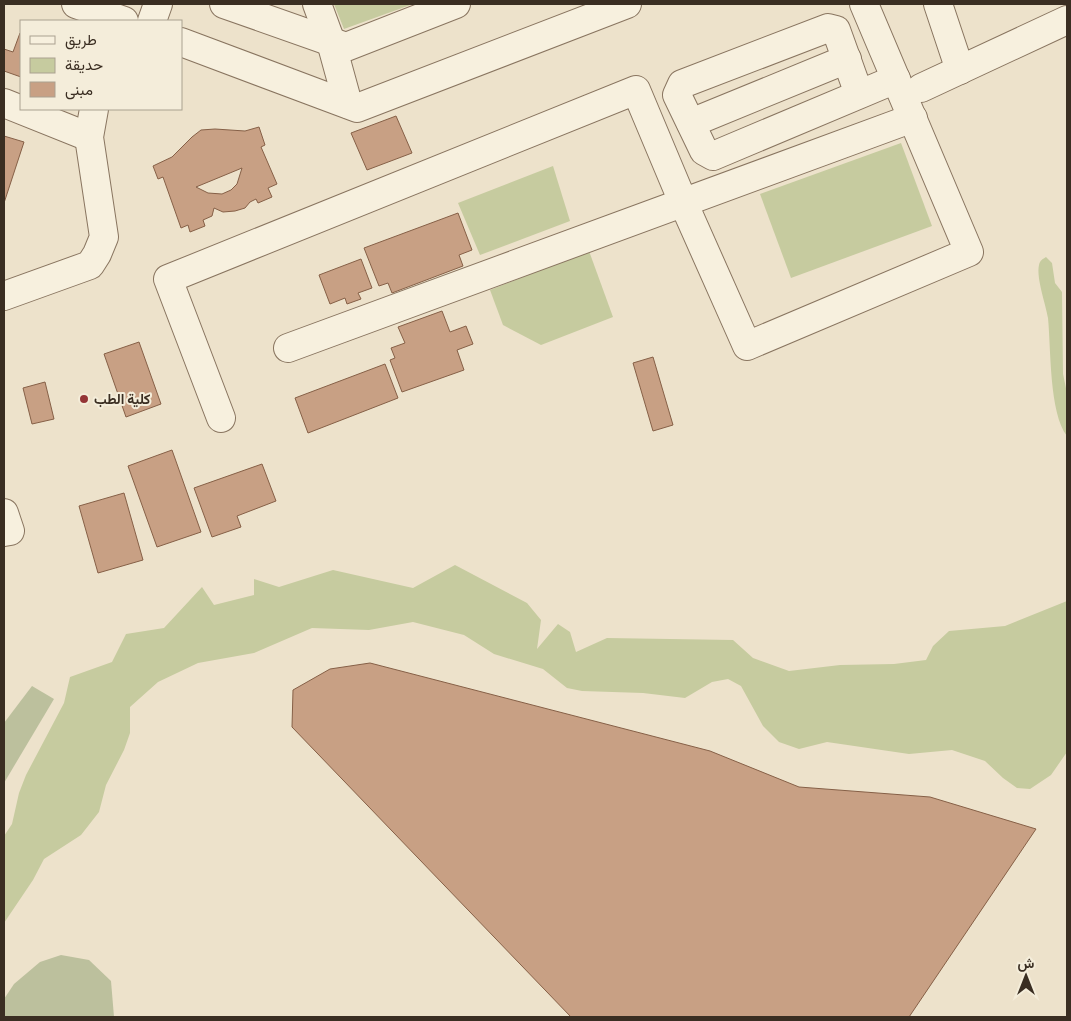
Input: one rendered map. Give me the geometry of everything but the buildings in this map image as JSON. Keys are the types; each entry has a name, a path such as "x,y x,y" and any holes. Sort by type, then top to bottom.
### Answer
{"street":[{"path":"76,4 114,20"},
{"path":"152,20 158,4"},
{"path":"224,4 346,47 456,4"},
{"path":"317,4 331,42 348,104"},
{"path":"182,42 358,108 627,4"},
{"path":"221,418 168,279 636,90 747,346 969,252 913,118 908,83 864,4"},
{"path":"938,4 960,70"},
{"path":"859,94 836,30 828,28 682,84 677,95 704,150 713,156 859,94 960,70 1067,20"},
{"path":"691,123 847,59"},
{"path":"4,103 20,109"},
{"path":"22,110 89,137"},
{"path":"4,296 90,265 98,254 104,237 89,137 94,110"},
{"path":"288,348 913,118"},
{"path":"4,512 10,531 4,532"}],"green space":[{"path":"334,4 413,4 344,29"},
{"path":"901,143 932,226 791,278 760,194"},
{"path":"553,166 570,221 480,255 458,203"},
{"path":"589,251 613,317 541,345 503,325 490,290"},
{"path":"1046,257 1052,263 1055,283 1062,292 1063,374 1067,393 1067,436 1061,426 1054,396 1048,318 1038,270 1039,263"},
{"path":"455,565 527,603 541,620 537,649 558,624 570,632 576,652 607,638 733,640 753,658 789,671 840,665 894,664 926,660 933,646 949,631 1005,626 1067,601 1067,752 1051,775 1030,789 1017,788 985,761 952,750 909,754 827,742 799,749 779,742 763,726 741,686 728,679 712,682 685,698 643,693 582,691 567,688 543,669 494,654 464,635 413,622 369,630 312,628 254,653 198,663 158,682 130,707 130,733 124,750 106,785 99,812 81,835 44,859 33,880 4,923 4,836 12,824 19,793 26,775 64,703 70,677 112,662 126,634 164,628 202,587 214,605 254,595 254,579 279,587 333,570 413,588"},
{"path":"32,686 54,699 4,783 4,723"},
{"path":"61,955 89,960 111,981 114,1017 4,1017 4,999 14,984 40,962"}],"place":[{"name":"كلية الطب","path":"84,399"}]}
